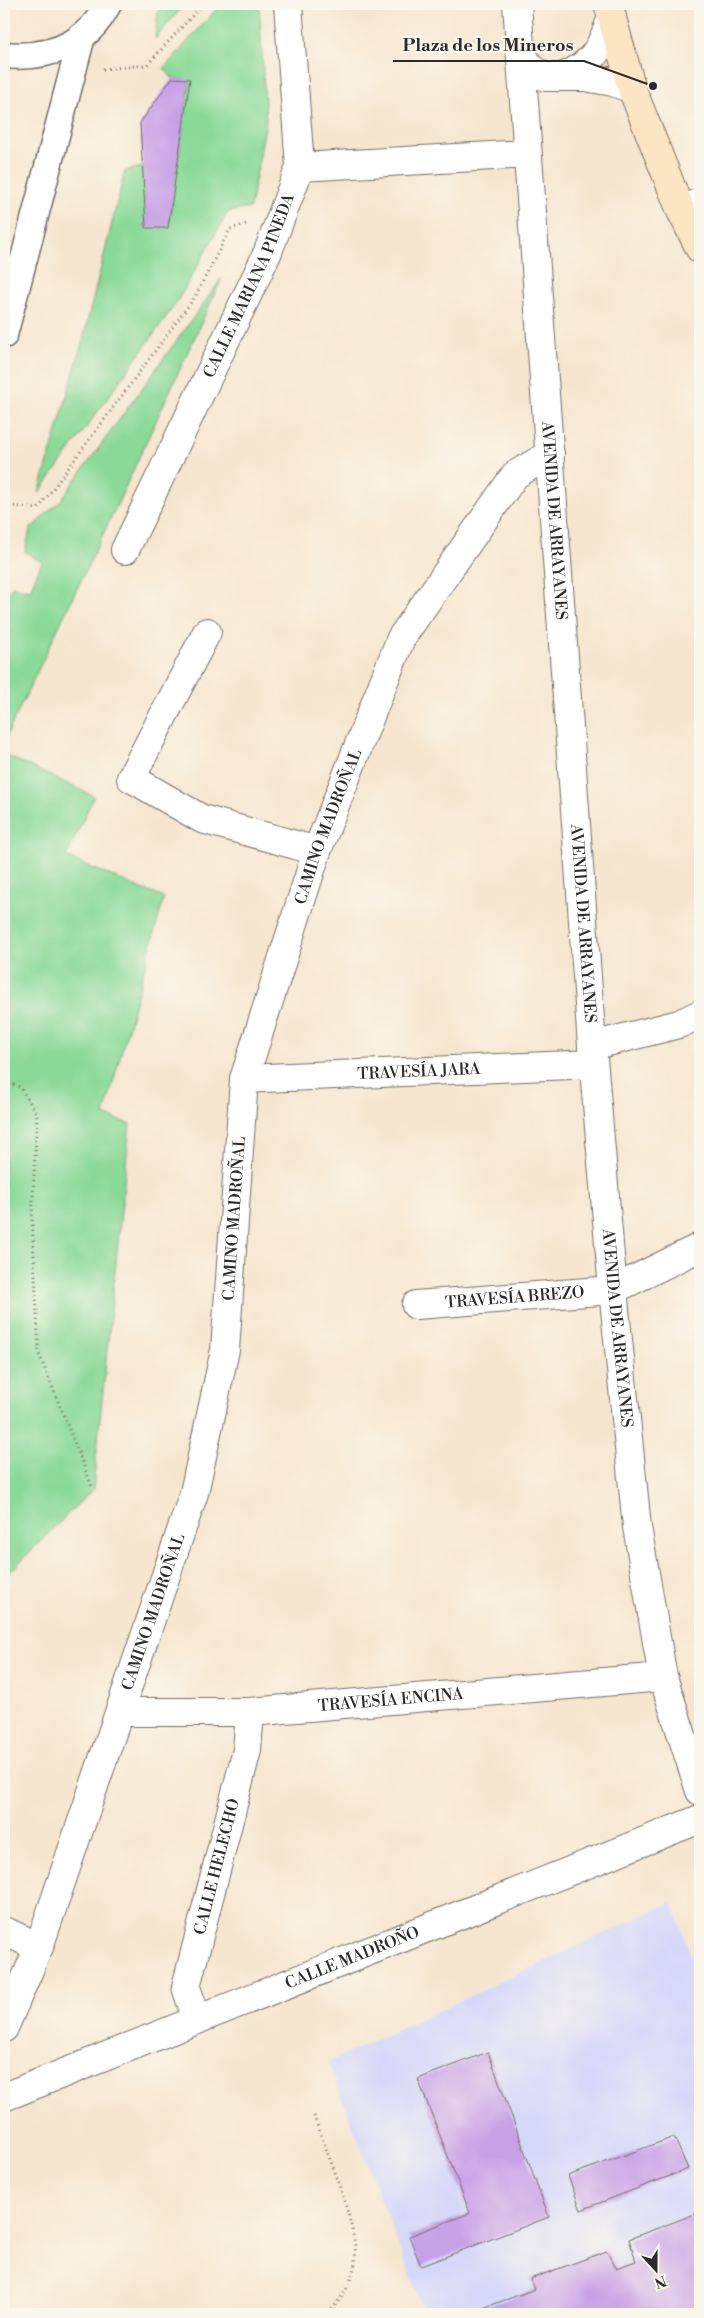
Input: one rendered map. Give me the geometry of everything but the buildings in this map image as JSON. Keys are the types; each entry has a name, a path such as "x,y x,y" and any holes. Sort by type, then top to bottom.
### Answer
{"main road":[{"path":"610,11 632,88 691,206 700,249"}],"street":[{"path":"4,55 27,57 56,51 82,36 102,15 108,4"},
{"name":"CALLE MARIANA PINEDA","path":"125,550 268,254 300,167 288,4"},
{"name":"AVENIDA DE ARRAYANES","path":"517,4 526,154 550,454 592,1055 637,1527 662,1677 700,1791"},
{"path":"562,77 590,61 602,42 610,11"},
{"path":"4,335 82,36"},
{"path":"519,48 525,62 536,74 545,77 613,82 632,88"},
{"path":"300,167 526,154"},
{"name":"CAMINO MADROÑAL","path":"4,2028 39,1947 194,1493 225,1350 244,1078 317,851 401,638 515,475 550,454"},
{"path":"207,632 131,778 202,819 317,851"},
{"name":"TRAVESÍA JARA","path":"244,1078 592,1055 679,1024 700,1014"},
{"path":"613,1290 700,1247"},
{"name":"TRAVESÍA BREZO","path":"416,1305 613,1290"},
{"name":"TRAVESÍA ENCINA","path":"120,1712 250,1712 662,1677"},
{"name":"CALLE HELECHO","path":"197,2020 186,1987 247,1750 250,1712"},
{"name":"CALLE MADROÑO","path":"4,2097 700,1819"},
{"path":"4,1931 39,1947"}],"path":[{"path":"72,72 147,65 203,4"},
{"path":"4,505 38,509 195,297 230,229 247,223 279,223"},
{"path":"4,1081 20,1087 37,1114 32,1218 39,1354 93,1489"},
{"path":"314,2116 348,2214 356,2248 354,2269 346,2290 335,2307 326,2314"}],"shaded area":[{"path":"672,1902 700,1980 700,2314 425,2314 328,2062"}],"green space":[{"path":"159,4 185,4 155,39"},
{"path":"221,4 259,4 266,121 250,208 228,212 177,302 39,493 80,351 125,171 143,167 146,227 168,228 190,80 172,78 164,68"},
{"path":"222,278 118,503 4,741 4,606 12,586 30,590 42,562 25,552 30,529 61,500"},
{"path":"5,755 94,796 66,857 164,898 104,1115 130,1124 93,1489 4,1578"}],"place":[{"name":"Plaza de los Mineros","path":"653,86"}]}
